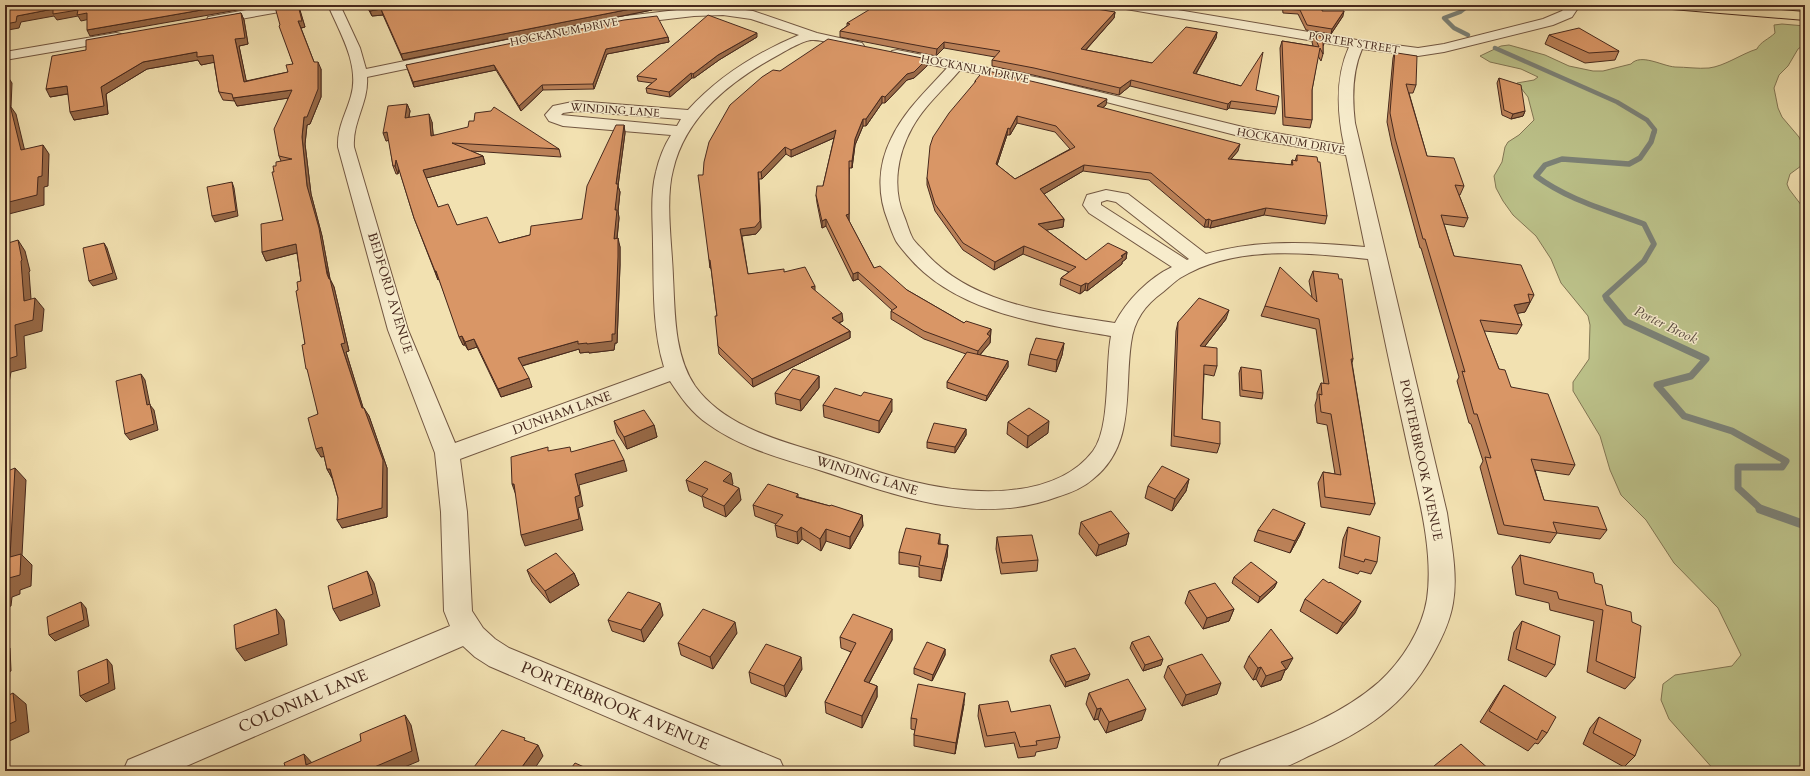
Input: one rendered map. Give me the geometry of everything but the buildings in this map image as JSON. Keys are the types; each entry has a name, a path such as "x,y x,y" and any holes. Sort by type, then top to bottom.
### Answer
{"main road":[{"path":"1672,5 1805,16"}],"street":[{"path":"204,22 296,5"},
{"name":"BEDFORD AVENUE","path":"334,5 359,64 361,74 359,94 345,133 346,148 398,330 443,439 447,455 453,504 458,611 468,630"},
{"path":"741,13 757,5"},
{"name":"PORTER STREET","path":"1126,5 1401,51 1435,50 1548,22 1567,14 1574,5"},
{"name":"HOCKANUM DRIVE","path":"361,74 634,18 694,12 741,13 767,18 811,35 877,50 1071,89 1260,137 1353,152"},
{"path":"5,56 127,35"},
{"name":"WINDING LANE","path":"811,35 777,50 745,68 719,87 686,123 666,162 660,196 667,335 669,349 676,371 690,395 701,406 736,430 759,441 922,493 940,497 975,500 1012,499 1043,493 1071,482 1090,469 1106,451 1113,434 1122,331 1126,320 1142,300 1157,285 1194,264 1240,251 1277,248 1321,249 1376,254"},
{"name":"PORTERBROOK AVENUE","path":"1232,771 1332,732 1367,711 1391,690 1411,667 1422,650 1438,611 1441,592 1441,566 1434,513 1347,123 1346,95 1349,70 1357,44"},
{"path":"957,65 911,118 900,136 892,154 888,179 890,201 896,224 905,241 922,261 937,274 955,286 983,299 1007,308 1046,318 1122,331"},
{"name":"WINDING LANE","path":"577,106 686,123 563,121 554,118 553,115 554,112 564,107 577,106"},
{"path":"1106,195 1122,198 1194,264 1095,209 1091,203 1093,199 1106,195"},
{"name":"DUNHAM LANE","path":"447,455 676,371"},
{"name":"PORTERBROOK AVENUE","path":"468,630 485,648 499,656 768,771"},
{"name":"COLONIAL LANE","path":"139,771 468,630"}],"green space":[{"path":"1782,24 1805,26 1805,44 1798,49 1788,66 1779,75 1774,88 1778,108 1782,117 1799,137 1805,151 1801,166 1790,174 1787,184 1789,189 1805,210 1805,771 1715,771 1669,719 1661,700 1663,684 1675,675 1732,666 1741,655 1718,608 1674,563 1646,520 1621,495 1610,470 1600,436 1573,391 1573,382 1589,359 1590,325 1588,316 1561,283 1551,259 1536,236 1513,215 1503,201 1496,188 1494,176 1502,162 1505,147 1508,142 1519,135 1534,120 1528,97 1517,83 1534,80 1538,77 1521,69 1490,62 1480,56 1501,46 1509,45 1545,55 1569,66 1593,71 1603,71 1631,64 1640,60 1652,61 1675,67 1709,68 1721,65 1757,49 1760,44 1775,33 1774,25"}],"waterway":[{"path":"1468,35 1454,28 1444,18 1460,12 1469,5"},
{"name":"Porter Brook","path":"1495,48 1617,102 1647,120 1655,130 1654,133"},
{"name":"Porter Brook","path":"1608,300 1605,296 1644,261 1654,244 1644,224 1574,198 1561,192 1536,176 1545,165 1562,159 1629,164 1640,158 1651,142 1654,132"},
{"name":"Porter Brook","path":"1607,299 1626,322 1706,359 1691,376 1657,385 1684,416 1732,431 1786,461 1782,467 1738,467 1738,488 1761,510"},
{"name":"Porter Brook","path":"1761,510 1805,525"}]}
